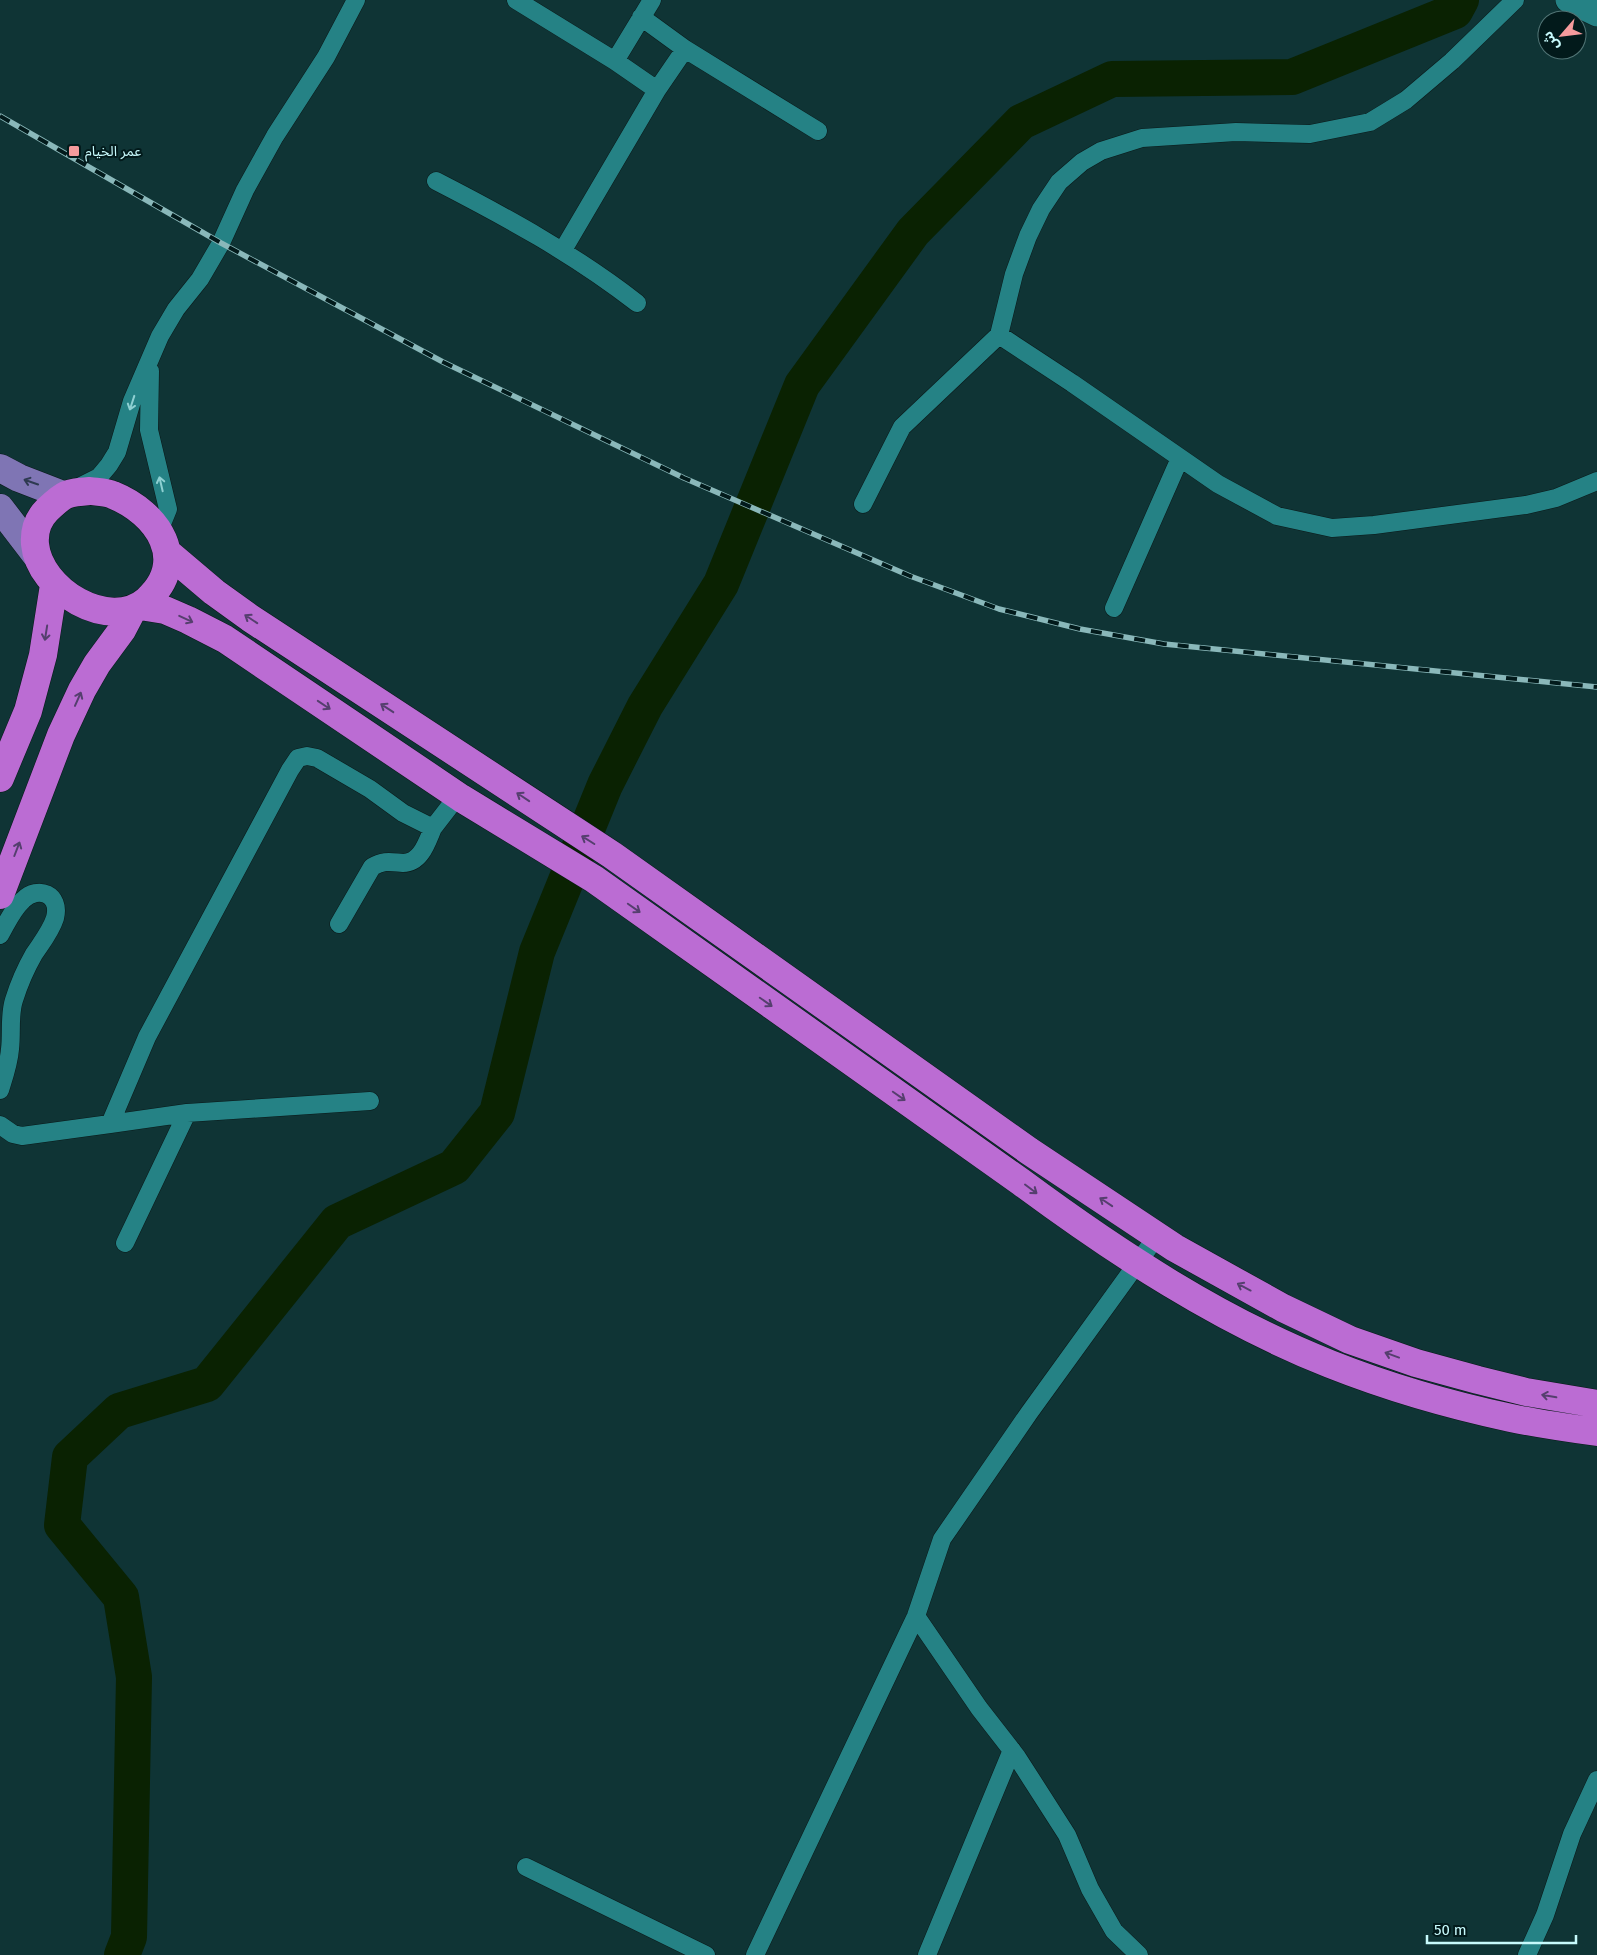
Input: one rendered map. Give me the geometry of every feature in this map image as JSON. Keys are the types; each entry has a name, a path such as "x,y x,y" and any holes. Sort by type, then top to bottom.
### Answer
{"highway":[{"path":"1597,1404 1526,1392 1416,1363 1350,1340 1283,1308 1224,1276 1158,1236 1029,1151 612,855 250,618 214,592 163,542 141,512 128,502 111,494 90,491 66,494 41,516 34,533 36,555 54,584 69,597 95,608 114,612 136,607 165,610 225,639 461,798 594,880 1022,1182 1085,1229 1221,1312 1330,1364 1400,1388 1512,1418 1597,1432"},
{"path":"0,895 61,735 82,690 97,664 136,607 157,590 168,570 163,542"},
{"path":"0,778 28,711 43,655 54,584"}],"main road":[{"path":"0,468 19,478 66,494"},
{"path":"0,508 36,555"}],"street":[{"path":"66,494 99,477 109,465 121,441 132,402 176,308 200,279 221,243 245,190 270,144 326,57 356,0"},
{"path":"516,0 615,61 657,90"},
{"path":"615,61 652,0"},
{"path":"863,504 902,427 999,335 1014,274 1037,216 1059,182 1082,162 1101,151 1142,138 1236,132 1310,134 1370,122 1406,100 1452,61 1516,0"},
{"path":"1568,0 1597,14"},
{"path":"641,17 685,49 818,132"},
{"path":"564,250 657,90 685,49"},
{"path":"436,181 508,218 564,250 637,303"},
{"path":"999,335 1218,484 1277,516 1332,528 1374,525 1526,505 1556,498 1597,481"},
{"path":"151,358 149,430 168,509 163,542"},
{"path":"1114,608 1180,458"},
{"path":"110,1124 147,1037 296,760 307,756 317,758 370,790 403,813 433,828"},
{"path":"339,924 372,867 382,862 403,863 417,858 433,828 450,806 461,798"},
{"path":"0,935 14,909 24,898 36,894 47,894 54,898 56,907 55,918 47,936 34,955 14,1002 10,1052 0,1090"},
{"path":"0,1125 13,1134 22,1136 186,1113 370,1101"},
{"path":"124,1242 186,1113"},
{"path":"756,1955 916,1616 942,1539 1028,1413 1158,1236"},
{"path":"916,1616 980,1708 1012,1750 1067,1835 1090,1889 1114,1931 1139,1955"},
{"path":"927,1955 1012,1750"},
{"path":"1527,1955 1545,1916 1572,1834 1597,1780"},
{"path":"526,1867 706,1955"}],"waterway":[{"path":"122,1955 129,1937 134,1677 121,1597 62,1525 70,1457 119,1411 207,1384 337,1222 454,1167 497,1113 537,952 605,785 645,706 721,584 802,385 913,232 1021,122 1112,79 1292,77 1455,11 1461,0"}],"railway":[{"path":"0,116 221,243 443,362 684,478 910,576 999,609 1080,629 1164,644 1597,687"}],"place":[{"name":"عمر الخيام","path":"74,151"}]}
